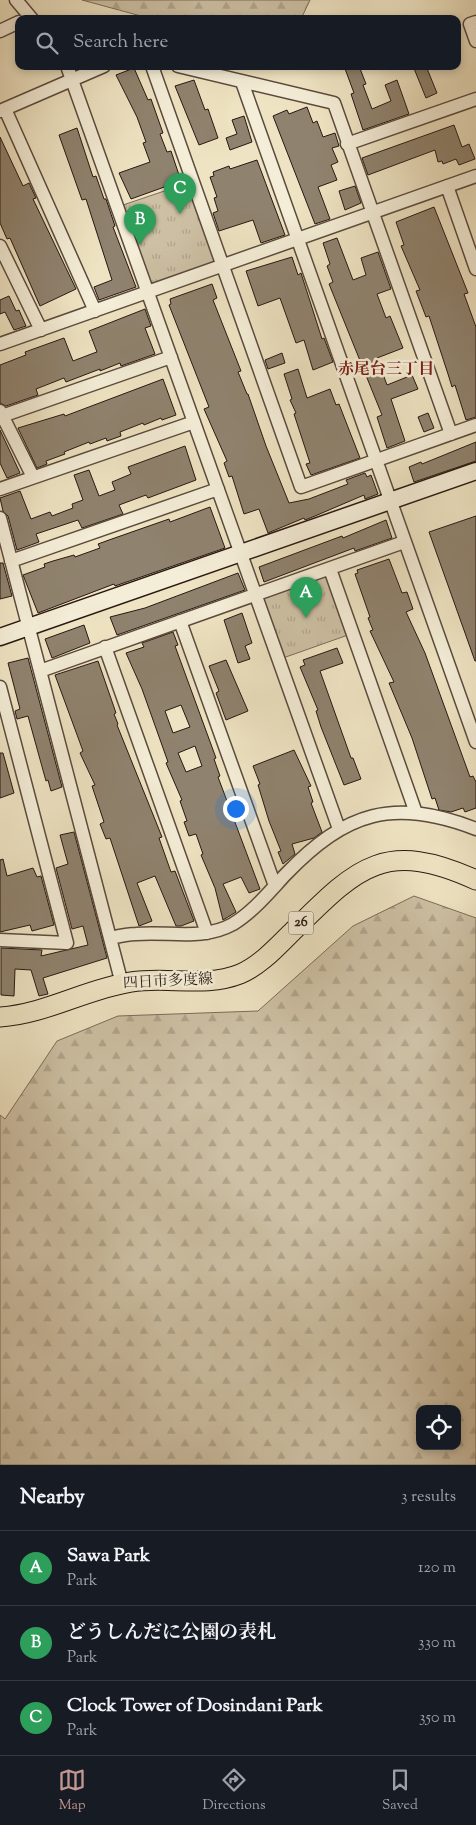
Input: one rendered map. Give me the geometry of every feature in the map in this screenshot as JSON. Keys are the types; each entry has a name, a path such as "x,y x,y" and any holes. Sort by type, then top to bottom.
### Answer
{"main road":[{"name":"四日市多度線","path":"0,1017 31,1013 122,984 146,981 213,980 241,974 264,959 347,881 379,863 406,859 442,868 476,880"}],"street":[{"path":"16,0 28,15"},
{"path":"476,22 470,24 476,41"},
{"path":"0,31 15,24"},
{"path":"153,70 301,487 476,425"},
{"path":"194,70 334,103 451,434"},
{"path":"94,311 3,110 69,72 339,829"},
{"path":"242,82 476,742"},
{"path":"348,144 476,99"},
{"path":"0,344 476,176"},
{"path":"447,186 476,269"},
{"path":"0,246 41,330"},
{"path":"33,477 1,414 171,357"},
{"path":"0,489 194,422"},
{"path":"0,637 29,629 476,471"},
{"path":"11,561 218,489"},
{"path":"0,518 122,984"},
{"path":"40,671 404,542"},
{"path":"330,569 416,813"},
{"path":"180,621 274,886"},
{"path":"105,647 207,934"},
{"path":"0,687 67,943 0,940"},
{"path":"110,938 137,934 207,934 233,924 306,854 339,829 378,814 416,813 448,819 476,829"}],"green space":[{"path":"82,0 310,0 303,15 137,15"},
{"path":"188,183 215,259 213,263 154,284 150,281 123,205"},
{"path":"324,576 328,578 348,635 283,658 263,601 265,597"},
{"path":"414,896 476,918 476,1465 0,1465 0,1115 5,1119 57,1041 118,1016 258,1011 353,926"}],"building":[{"path":"129,70 135,70 148,100 151,99 163,133 160,134 167,152 171,151 181,181 131,199 119,173 150,162 143,143 146,142 137,117 116,75"},
{"path":"345,70 361,70 366,84 363,85 372,109 391,101 385,85 397,80 409,114 363,130 351,94 354,93"},
{"path":"415,70 428,70 437,93 426,98"},
{"path":"194,80 205,110 208,109 218,138 199,145 175,86"},
{"path":"307,107 313,123 317,121 323,137 335,133 339,146 332,148 338,162 331,165 337,180 318,187 330,219 315,224 273,116 287,110 289,114"},
{"path":"244,116 252,142 230,150 226,138 237,134 232,120"},
{"path":"454,125 462,147 469,144 475,159 459,165 456,159 443,164 442,161 438,162 435,150 368,175 362,158"},
{"path":"77,128 93,177 96,176 104,199 106,199 115,226 113,227 136,287 99,300 94,287 112,280 86,199 82,200 59,135"},
{"path":"0,137 23,186 29,183 36,198 33,199 76,289 40,306 10,238 7,239 0,223"},
{"path":"257,160 285,235 261,243 253,220 219,231 213,213 218,211 214,198 217,197 210,177 214,176 213,172 229,166 230,169"},
{"path":"355,186 361,203 345,210 339,191"},
{"path":"434,207 468,293 464,294 476,327 476,417 466,420 455,385 452,387 429,316 426,317 416,291 420,290 401,246 404,245 396,222"},
{"path":"337,238 353,280 366,275 361,258 378,252 391,289 377,294 386,318 390,316 403,348 377,358 387,385 412,375 418,389 391,399 405,441 387,448 377,417 382,415 329,284 333,282 327,266 330,264 323,243"},
{"path":"292,257 298,275 301,273 322,339 324,338 333,362 313,370 304,340 296,343 280,298 258,306 246,271"},
{"path":"212,284 217,298 213,300 241,371 238,372 289,503 309,499 348,484 346,480 365,473 367,477 371,475 378,494 365,499 364,495 305,520 304,518 268,533 259,509 244,514 232,476 229,477 224,463 227,461 204,409 209,407 169,305 171,304 170,299"},
{"path":"9,296 16,311 19,310 26,326 14,330 5,312 0,314 0,300"},
{"path":"145,309 151,326 145,328 155,354 121,366 120,363 100,371 100,369 66,382 64,378 36,389 38,395 6,406 0,403 0,365 26,355 25,352 64,338 73,361 97,352 89,331"},
{"path":"282,353 285,363 268,369 265,360"},
{"path":"298,369 307,398 330,389 336,405 339,404 360,458 311,475 306,464 310,463 294,414 296,413 290,400 292,399 284,374"},
{"path":"163,379 176,415 162,420 161,418 144,425 143,423 120,432 121,436 107,441 106,438 90,444 89,442 46,461 47,464 37,468 18,428 64,414 65,416"},
{"path":"428,413 434,428 424,432 418,417"},
{"path":"0,430 20,473 7,478 0,463"},
{"path":"476,442 476,461 414,482 409,467 421,462 422,464"},
{"path":"185,446 196,480 148,498 146,495 119,505 123,514 82,528 78,520 36,534 39,542 17,550 8,516 3,511 0,498 20,491 31,519 50,512 52,516 73,508 72,504 83,500 74,475 89,470 99,496 115,490 112,482 131,474 128,467"},
{"path":"210,507 225,548 115,586 114,584 38,613 23,575 45,567 44,564 74,555 75,557 100,548 98,544 169,519 170,522"},
{"path":"476,516 476,661 475,661 429,532"},
{"path":"386,520 392,538 355,551 354,548 264,582 259,567 342,536 343,538"},
{"path":"389,559 402,593 407,592 413,609 406,612 425,653 470,777 473,776 476,782 476,808 465,812 463,808 451,812 439,810 435,798 432,799 412,738 389,683 394,682 370,631 373,630 368,618 370,617 355,574 358,573 357,570"},
{"path":"0,563 3,563 12,596 0,599"},
{"path":"238,573 245,590 117,635 110,617 145,608"},
{"path":"242,613 252,643 245,646 250,659 238,663 224,620"},
{"path":"84,625 90,643 52,658 45,639"},
{"path":"173,632 178,645 175,646 216,758 214,759 220,776 218,777 260,889 249,893 241,877 223,884 236,912 223,920 215,888 201,855 203,854 196,834 189,836 184,822 187,821 180,801 182,800 166,763 168,762 142,689 126,653 144,647 142,643","holes":["181,705 190,727 173,733 165,711","195,746 202,766 186,772 178,753"]},
{"path":"337,648 343,663 320,671 351,758 353,758 361,779 344,785 321,727 316,711 318,710 300,667 305,665 303,660"},
{"path":"28,658 62,787 51,791 48,780 46,781 28,716 17,719 15,711 20,709 8,663"},
{"path":"226,660 248,711 226,720 216,693 219,691 209,666"},
{"path":"98,661 116,713 114,714 117,725 162,837 159,838 171,872 175,871 194,921 181,926 176,926 155,876 137,883 152,921 139,926 110,838 106,839 100,824 104,822 92,786 95,785 80,753 83,751 55,675"},
{"path":"294,750 311,786 308,787 313,802 311,803 322,832 314,838 292,844 295,854 283,864 278,852 281,851 269,821 258,785 260,784 253,766"},
{"path":"0,753 3,753 14,793 0,798"},
{"path":"74,832 107,958 43,978 48,994 39,996 31,970 15,969 14,996 1,995 1,948 42,950 41,956 88,945 83,926 72,929 56,868 68,864 60,835"},
{"path":"3,859 7,876 33,868 37,877 41,876 54,925 32,931 30,925 0,932 0,860"}],"place":[{"name":"Clock Tower of Dosindani Park","path":"180,214"},
{"name":"どうしんだに公園の表札","path":"140,245"},
{"name":"Sawa Park","path":"306,618"}],"district":[{"name":"赤尾台三丁目","path":"386,370"}]}
